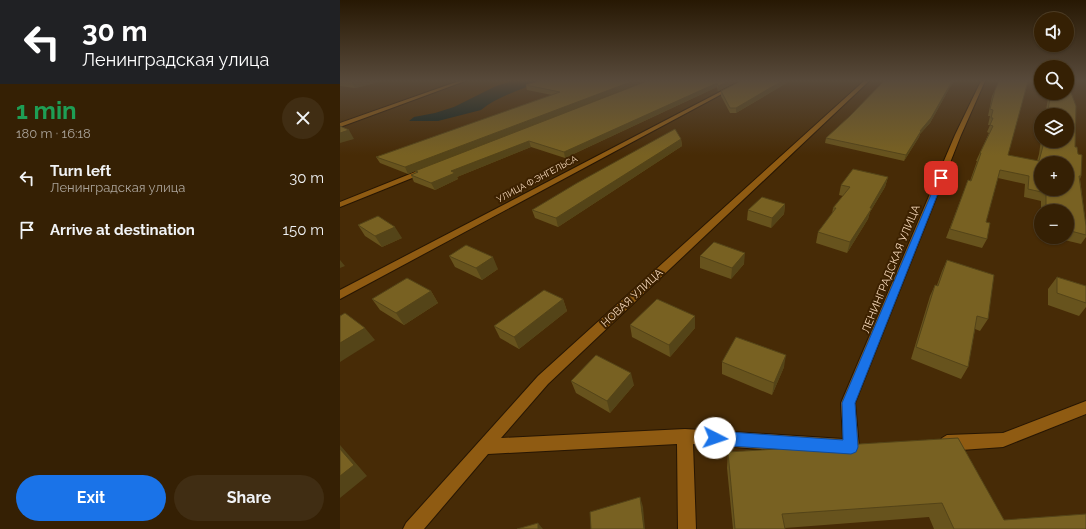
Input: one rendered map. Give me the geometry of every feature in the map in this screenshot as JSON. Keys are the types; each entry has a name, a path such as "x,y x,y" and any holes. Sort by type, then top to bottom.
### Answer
{"street":[{"path":"341,124 393,106"},
{"name":"УЛИЦА Ф.ЭНГЕЛЬСА","path":"340,295 697,106"},
{"name":"НОВАЯ УЛИЦА","path":"412,529 543,380 840,106"},
{"name":"ЛЕНИНГРАДСКАЯ УЛИЦА","path":"685,436 858,447 848,403 958,135 972,106"},
{"path":"340,205 429,169"},
{"path":"934,444 1003,440 1086,407"},
{"path":"484,447 685,436 687,529"}],"water":[{"path":"457,106 487,106 481,110 438,121 409,121 414,117 435,113"}],"building":[{"path":"521,106 568,106 405,167 376,157"},
{"path":"583,106 667,106 564,152 529,141 451,171 455,173 431,183 411,175 418,172 415,171"},
{"path":"729,106 740,106 736,108 730,108"},
{"path":"860,106 938,106 931,118 920,131 906,155 826,138"},
{"path":"991,106 1021,106 1008,155 1034,160 1034,190 1028,189 1029,176 1000,170 986,222 990,223 987,239 950,229 968,180 971,181 980,153 993,126 990,125 993,118 991,118 993,110 990,109"},
{"path":"1049,106 1076,106 1075,147 1077,147 1078,154 1082,155 1081,176 1079,176 1086,235 1074,232 1074,204 1046,204 1046,196 1074,196 1074,156 1040,156 1042,148 1074,148 1074,108 1048,108"},
{"path":"340,126 349,130 340,133"},
{"path":"675,129 681,139 556,218 532,210 577,183"},
{"path":"853,169 888,177 870,208 872,208 850,242 818,232 836,208 833,208 850,187 841,185"},
{"path":"762,197 785,204 772,218 748,210"},
{"path":"378,216 395,227 375,236 358,225"},
{"path":"714,242 745,253 732,268 700,256"},
{"path":"466,245 493,257 476,268 449,256"},
{"path":"947,260 994,275 988,319 977,316 968,367 916,347 935,285 938,286"},
{"path":"1057,277 1086,286 1086,303 1057,293"},
{"path":"407,278 431,291 396,313 372,299"},
{"path":"544,290 563,299 514,337 494,326"},
{"path":"657,299 695,316 669,345 630,325"},
{"path":"345,313 365,328 340,343 340,316"},
{"path":"736,337 786,355 774,383 722,362"},
{"path":"596,355 631,373 607,401 571,381"},
{"path":"958,438 1004,520 1086,514 1086,529 954,529 942,503 782,514 785,529 735,529 728,452"},
{"path":"340,449 354,465 340,476"},
{"path":"640,497 644,529 591,529 590,512"},
{"path":"538,523 538,529 517,529"}],"route":[{"path":"715,438 851,447 848,403 941,178"}]}
